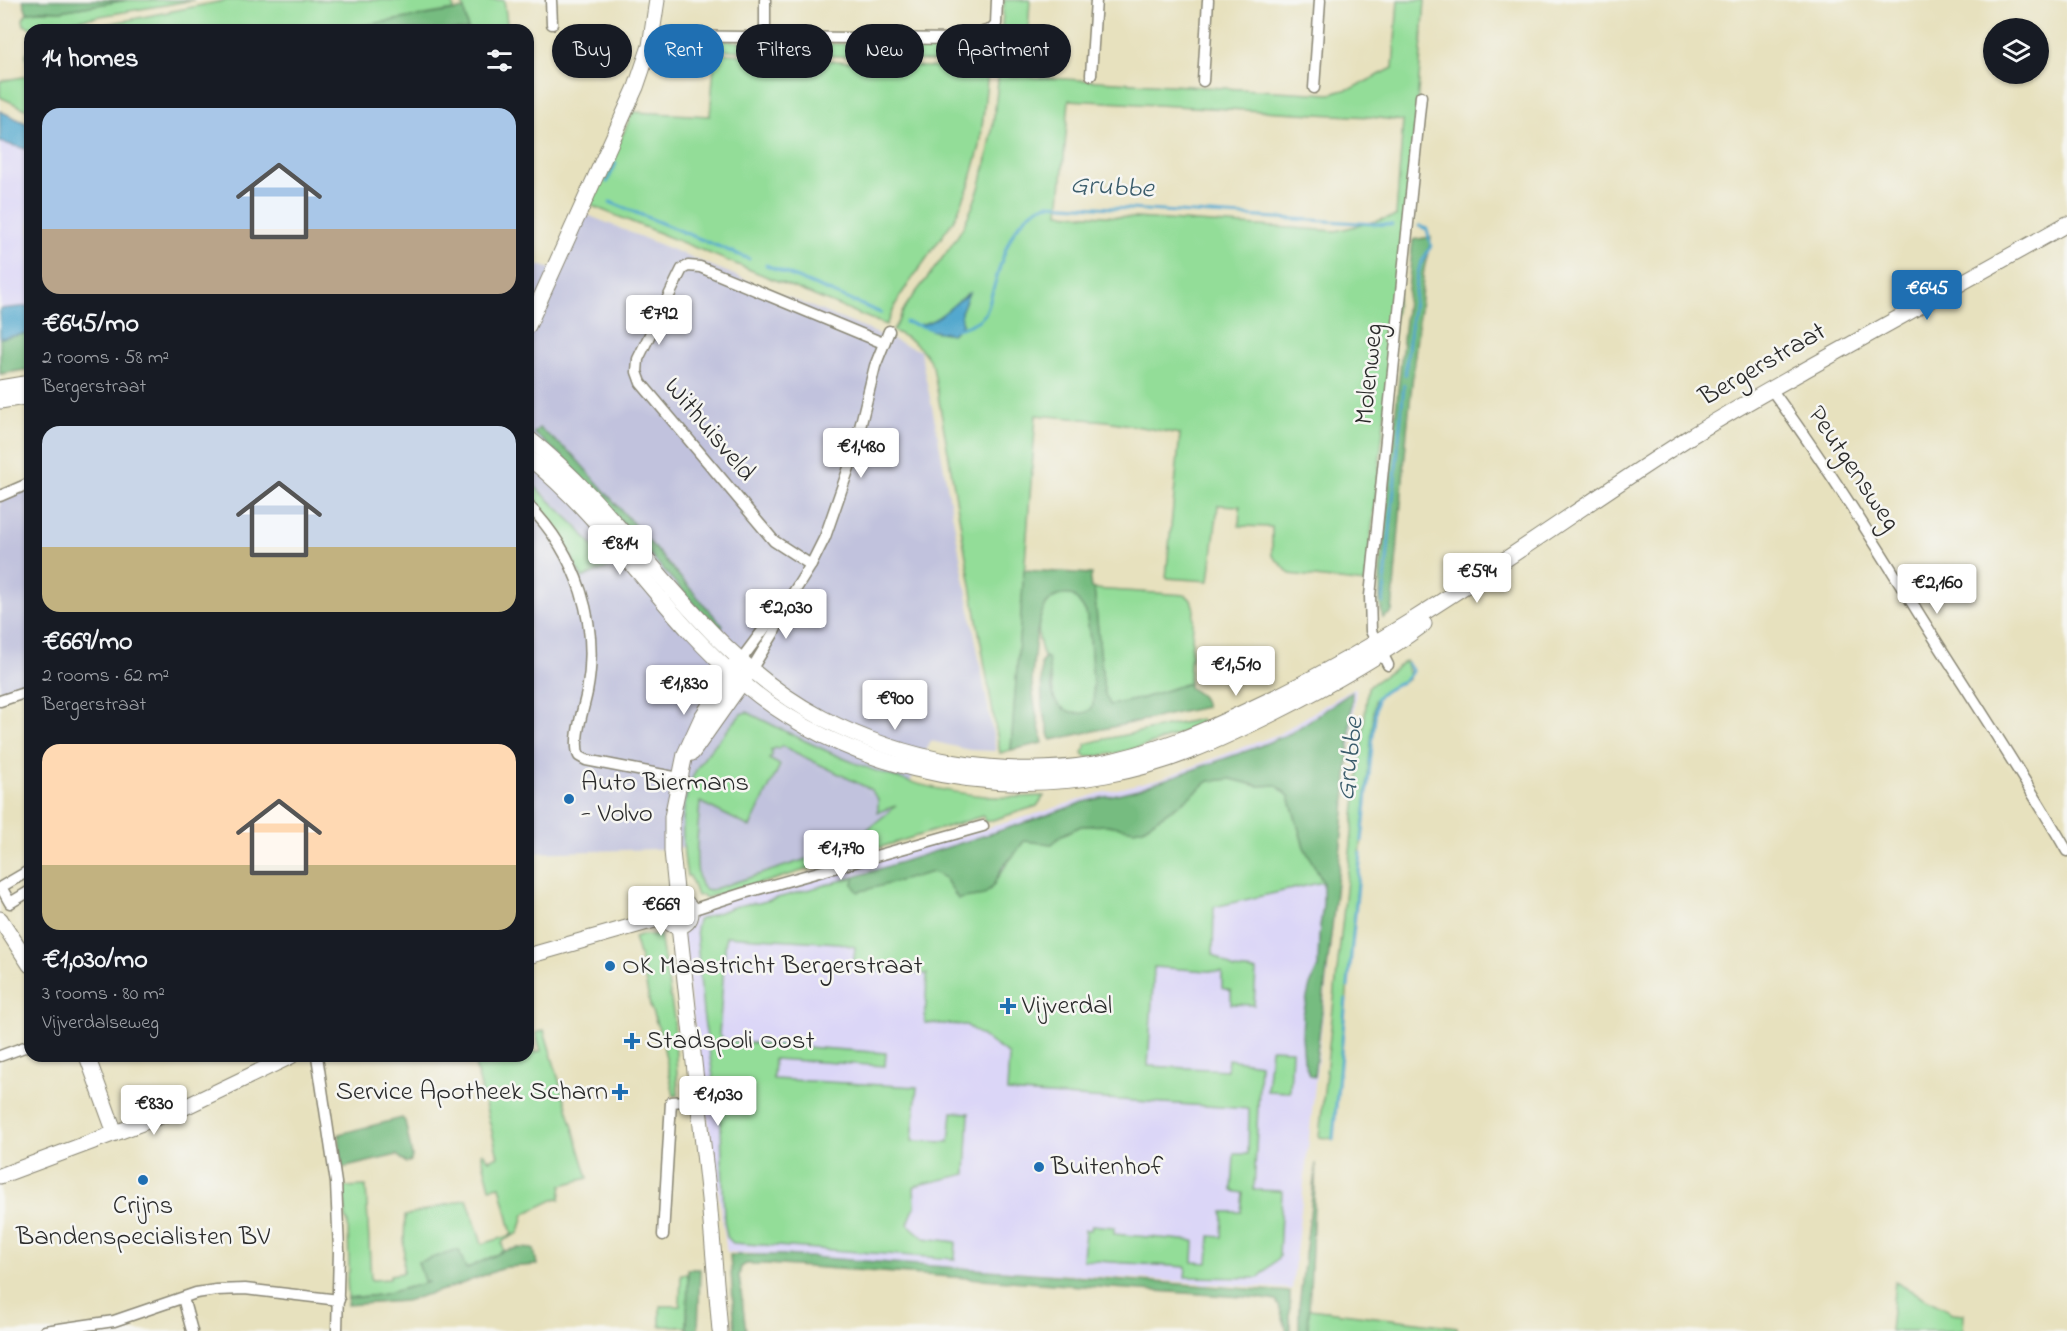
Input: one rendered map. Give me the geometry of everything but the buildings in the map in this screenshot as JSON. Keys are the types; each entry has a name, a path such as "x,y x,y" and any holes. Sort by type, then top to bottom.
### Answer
{"main road":[{"path":"654,24 657,0"},
{"path":"534,313 636,87 644,62"},
{"name":"Bergerstraat","path":"741,671 763,699 810,728 885,760 961,778 1004,782 1046,775 1105,776 1183,754 1220,740 1287,707 1382,654 1423,619 1656,459 1771,389 2067,224"},
{"path":"0,388 24,384"},
{"path":"0,401 24,397"},
{"path":"534,443 577,480 705,626 741,671"},
{"path":"534,463 566,491 596,522 679,619 741,671"},
{"path":"677,900 671,839 673,805 679,778 741,671"},
{"path":"665,917 671,924 679,926 689,920 691,910 685,903 677,900"},
{"path":"665,917 667,906 677,900"},
{"path":"534,954 665,917"},
{"path":"0,919 24,956"},
{"path":"679,926 699,1100 720,1331"},
{"path":"89,1062 116,1133"},
{"path":"0,1176 185,1107 279,1062"}],"street":[{"path":"550,0 552,24"},
{"path":"765,0 765,24"},
{"path":"833,38 960,39 990,30 996,24 997,0"},
{"path":"1091,75 1096,0"},
{"path":"1203,81 1208,0"},
{"path":"1314,88 1320,0"},
{"name":"Molenweg","path":"1382,654 1371,632 1370,596 1421,96"},
{"name":"Withuisveld","path":"811,565 774,541 727,487 641,383 637,372 638,359 682,269 688,266 700,267 883,343"},
{"path":"741,671 773,634 825,537 848,476 872,375 889,331"},
{"name":"Peutgensweg","path":"1771,389 1855,512 2010,754 2067,850"},
{"path":"0,496 24,486"},
{"path":"534,511 548,526 563,550 579,586 586,614 590,670 576,743 577,752 582,759 679,778"},
{"path":"0,701 24,693"},
{"path":"691,910 983,826"},
{"path":"24,874 1,887 9,903 24,894"},
{"path":"0,1056 24,1047"},
{"path":"318,1062 336,1183 339,1250 337,1331"},
{"path":"663,1235 671,1102 699,1100"},
{"path":"45,1331 114,1321 206,1291 236,1289 339,1300"},
{"path":"183,1298 192,1331"}],"shaded area":[{"path":"0,142 24,148 24,307 0,309"},
{"path":"585,214 920,351 996,751 970,750 931,741 898,805 847,846 711,890 696,890 687,848 534,853 534,263 559,272"},
{"path":"24,489 24,689 0,697 0,500"},
{"name":"Vijverdal","path":"1351,689 1356,689 1338,881 1292,1289 727,1252 678,914 895,847 950,839 1097,794 1162,778 1279,734"}],"green space":[{"path":"23,0 127,0 60,11 41,10 27,13"},
{"path":"127,0 194,0 56,24 24,25 23,19 31,11 60,11"},
{"path":"228,0 452,0 454,10 371,24 108,24"},
{"path":"462,0 504,0 507,24 467,24"},
{"path":"1004,0 1030,0 1029,24 1002,24"},
{"path":"1398,0 1425,0 1416,119 1365,583 1290,574 1272,555 1272,527 1239,526 1240,506 1218,505 1209,581 1166,578 1180,434 1107,421 1036,415 1011,750 1000,753 933,366 916,345 893,331 906,306 958,235 972,206 985,169 998,78 1046,78 1330,94 1355,87 1393,68","holes":["1069,100 1370,117 1403,121 1396,216 1336,231 1059,213","968,294 961,312 962,325 952,334 922,324 941,316"]},
{"path":"464,9 467,24 371,24"},
{"path":"724,41 736,41 736,51 724,50"},
{"path":"924,43 936,43 936,61 924,61"},
{"path":"833,44 845,44 845,56 833,56"},
{"path":"724,54 736,54 736,78 833,78 833,61 845,62 845,78 924,78 924,67 936,68 936,78 987,78 980,146 969,186 955,218 900,296 886,325 590,205 633,112 710,116 713,78 724,78"},
{"path":"24,77 24,108 0,97 0,81"},
{"path":"1431,237 1423,274 1392,612 1383,618 1380,605 1380,570 1413,240"},
{"path":"24,334 24,370 0,374 0,338"},
{"path":"539,428 572,454 723,626 718,631 566,460 534,433"},
{"path":"534,486 575,525 610,567 582,578 562,537 534,505"},
{"path":"1024,570 1092,574 1090,581 1091,588 1094,589 1104,692 1110,705 1140,699 1189,683 1189,687 1202,696 1206,707 1051,740 1042,706 1041,663 1045,657 1048,658 1053,696 1059,705 1070,712 1083,713 1092,707 1094,700 1086,612 1074,596 1063,595 1048,602 1040,618 1036,637 1032,683 1043,743 1011,750"},
{"path":"1094,589 1186,595 1191,600 1194,609 1189,683 1140,699 1110,705 1104,692"},
{"path":"1067,594 1074,596 1086,612 1094,705 1091,711 1086,713 1068,711 1056,702 1038,634 1045,607 1054,598"},
{"path":"1406,661 1409,679 1386,690 1375,700 1333,1139 1319,1137 1368,687"},
{"path":"1352,692 1342,837 1314,1077 1309,1075 1304,1060 1302,1036 1303,1015 1310,985 1318,967 1323,882 1304,847 1289,796 1276,785 1259,786 1231,779 1209,781 1183,802 1143,828 1134,830 1108,825 1081,826 1062,835 1052,844 1024,841 1003,866 993,886 984,895 958,899 945,878 933,872 858,892 853,885 854,877 1084,802 1138,789 1255,748 1291,733"},
{"path":"747,712 804,741 861,766 920,785 991,797 1044,796 1037,806 986,822 983,816 769,881 705,898 703,895 697,896 690,876 687,876 683,850 686,797 700,764 741,714","holes":["782,746 870,789 878,799 878,812 896,806 847,846 711,890 704,889 700,882 697,861 700,802 750,827 780,765 769,759 772,756 771,750"]},
{"path":"1201,719 1202,724 1146,745 1116,753 1087,757 1083,753 1086,744 1096,741"},
{"path":"1231,779 1258,786 1276,785 1289,796 1304,847 1323,882 1214,907 1213,954 1234,969 1256,971 1254,1005 1231,1004 1231,991 1222,988 1222,972 1154,967 1148,1066 1227,1070 1228,1059 1260,1064 1254,1190 1282,1191 1279,1257 1258,1278 1185,1277 1186,1267 1083,1260 1085,1230 1091,1230 1092,1225 1114,1227 1114,1234 1194,1241 1193,1262 1208,1263 1210,1236 1222,1237 1223,1212 1241,1212 1243,1193 1232,1191 1234,1154 1248,1154 1249,1109 1007,1092 1009,1055 966,1025 925,1023 927,974 853,969 855,947 839,943 726,936 719,1035 726,1041 886,1053 885,1066 774,1059 773,1079 917,1087 912,1141 949,1142 952,1112 969,1113 966,1174 914,1186 915,1206 908,1224 924,1238 956,1242 955,1259 733,1243 727,1237 724,1220 721,1126 703,1013 696,928 698,920 736,907 854,877 853,885 933,872 945,878 958,899 993,886 1024,841 1052,844 1062,835 1081,826 1108,825 1143,828 1183,802 1209,781"},
{"path":"660,935 674,1018 678,1095 674,1096 661,1035 650,1006 634,937"},
{"path":"544,1030 588,1178 562,1185 560,1199 557,1198 524,1214 519,1233 504,1240 502,1244 504,1251 466,1269 418,1262 425,1283 381,1295 348,1298 348,1222 344,1187 366,1186 371,1280 390,1279 390,1275 403,1273 405,1216 467,1199 482,1244 512,1235 500,1186 490,1188 481,1153 489,1160 498,1156 474,1062 534,1062 534,1049 535,1053 541,1051 536,1033"},
{"path":"1271,1049 1292,1050 1290,1092 1267,1091"},
{"path":"402,1118 405,1121 411,1161 406,1163 397,1155 342,1168 339,1134"},
{"path":"1316,1163 1308,1331 1299,1331 1299,1306"},
{"path":"518,1248 534,1249 537,1265 506,1267 453,1287 405,1301 347,1305 348,1298 380,1295 429,1282 424,1281 418,1262 459,1250 466,1269 504,1251"},
{"path":"730,1255 782,1255 1290,1292 1290,1331 1287,1331 1276,1301 1257,1298 746,1264 741,1267 739,1276 746,1331 735,1331"},
{"path":"688,1269 700,1269 698,1331 687,1331"},
{"path":"681,1274 688,1274 687,1327 660,1326 660,1306 680,1306"},
{"path":"1895,1282 1952,1313 1964,1314 1963,1331 1890,1331"},
{"path":"1309,1309 1457,1327 1457,1331 1308,1331"}],"water":[{"path":"0,111 24,122 24,148 0,142"},
{"path":"969,293 961,312 962,325 952,334 933,331 921,325 941,315"},
{"path":"24,307 24,334 0,338 0,309"}],"waterway":[{"name":"Grubbe","path":"607,182 616,163"},
{"name":"Grubbe","path":"610,202 749,259"},
{"name":"Grubbe","path":"956,329 971,324 984,315 1004,253 1016,229 1024,218 1048,204 1392,225"},
{"name":"Grubbe","path":"1405,375 1416,283 1420,265 1431,246 1427,229 1419,226"},
{"name":"Grubbe","path":"766,265 881,313"},
{"name":"Grubbe","path":"905,322 932,329"},
{"name":"Grubbe","path":"1383,603 1404,385"},
{"name":"Grubbe","path":"1362,841 1377,698 1406,679 1412,670 1408,664"},
{"name":"Grubbe","path":"1348,987 1361,853"},
{"name":"Grubbe","path":"1333,1139 1346,999"}],"place":[{"name":"Auto Biermans - Volvo","path":"569,799"},
{"name":"OK Maastricht Bergerstraat","path":"610,966"},
{"name":"Vijverdal","path":"1008,1006"},
{"name":"Stadspoli Oost","path":"632,1041"},
{"name":"Service Apotheek Scharn","path":"620,1092"},
{"name":"Buitenhof","path":"1039,1167"},
{"name":"Crijns Bandenspecialisten BV","path":"143,1180"}]}
